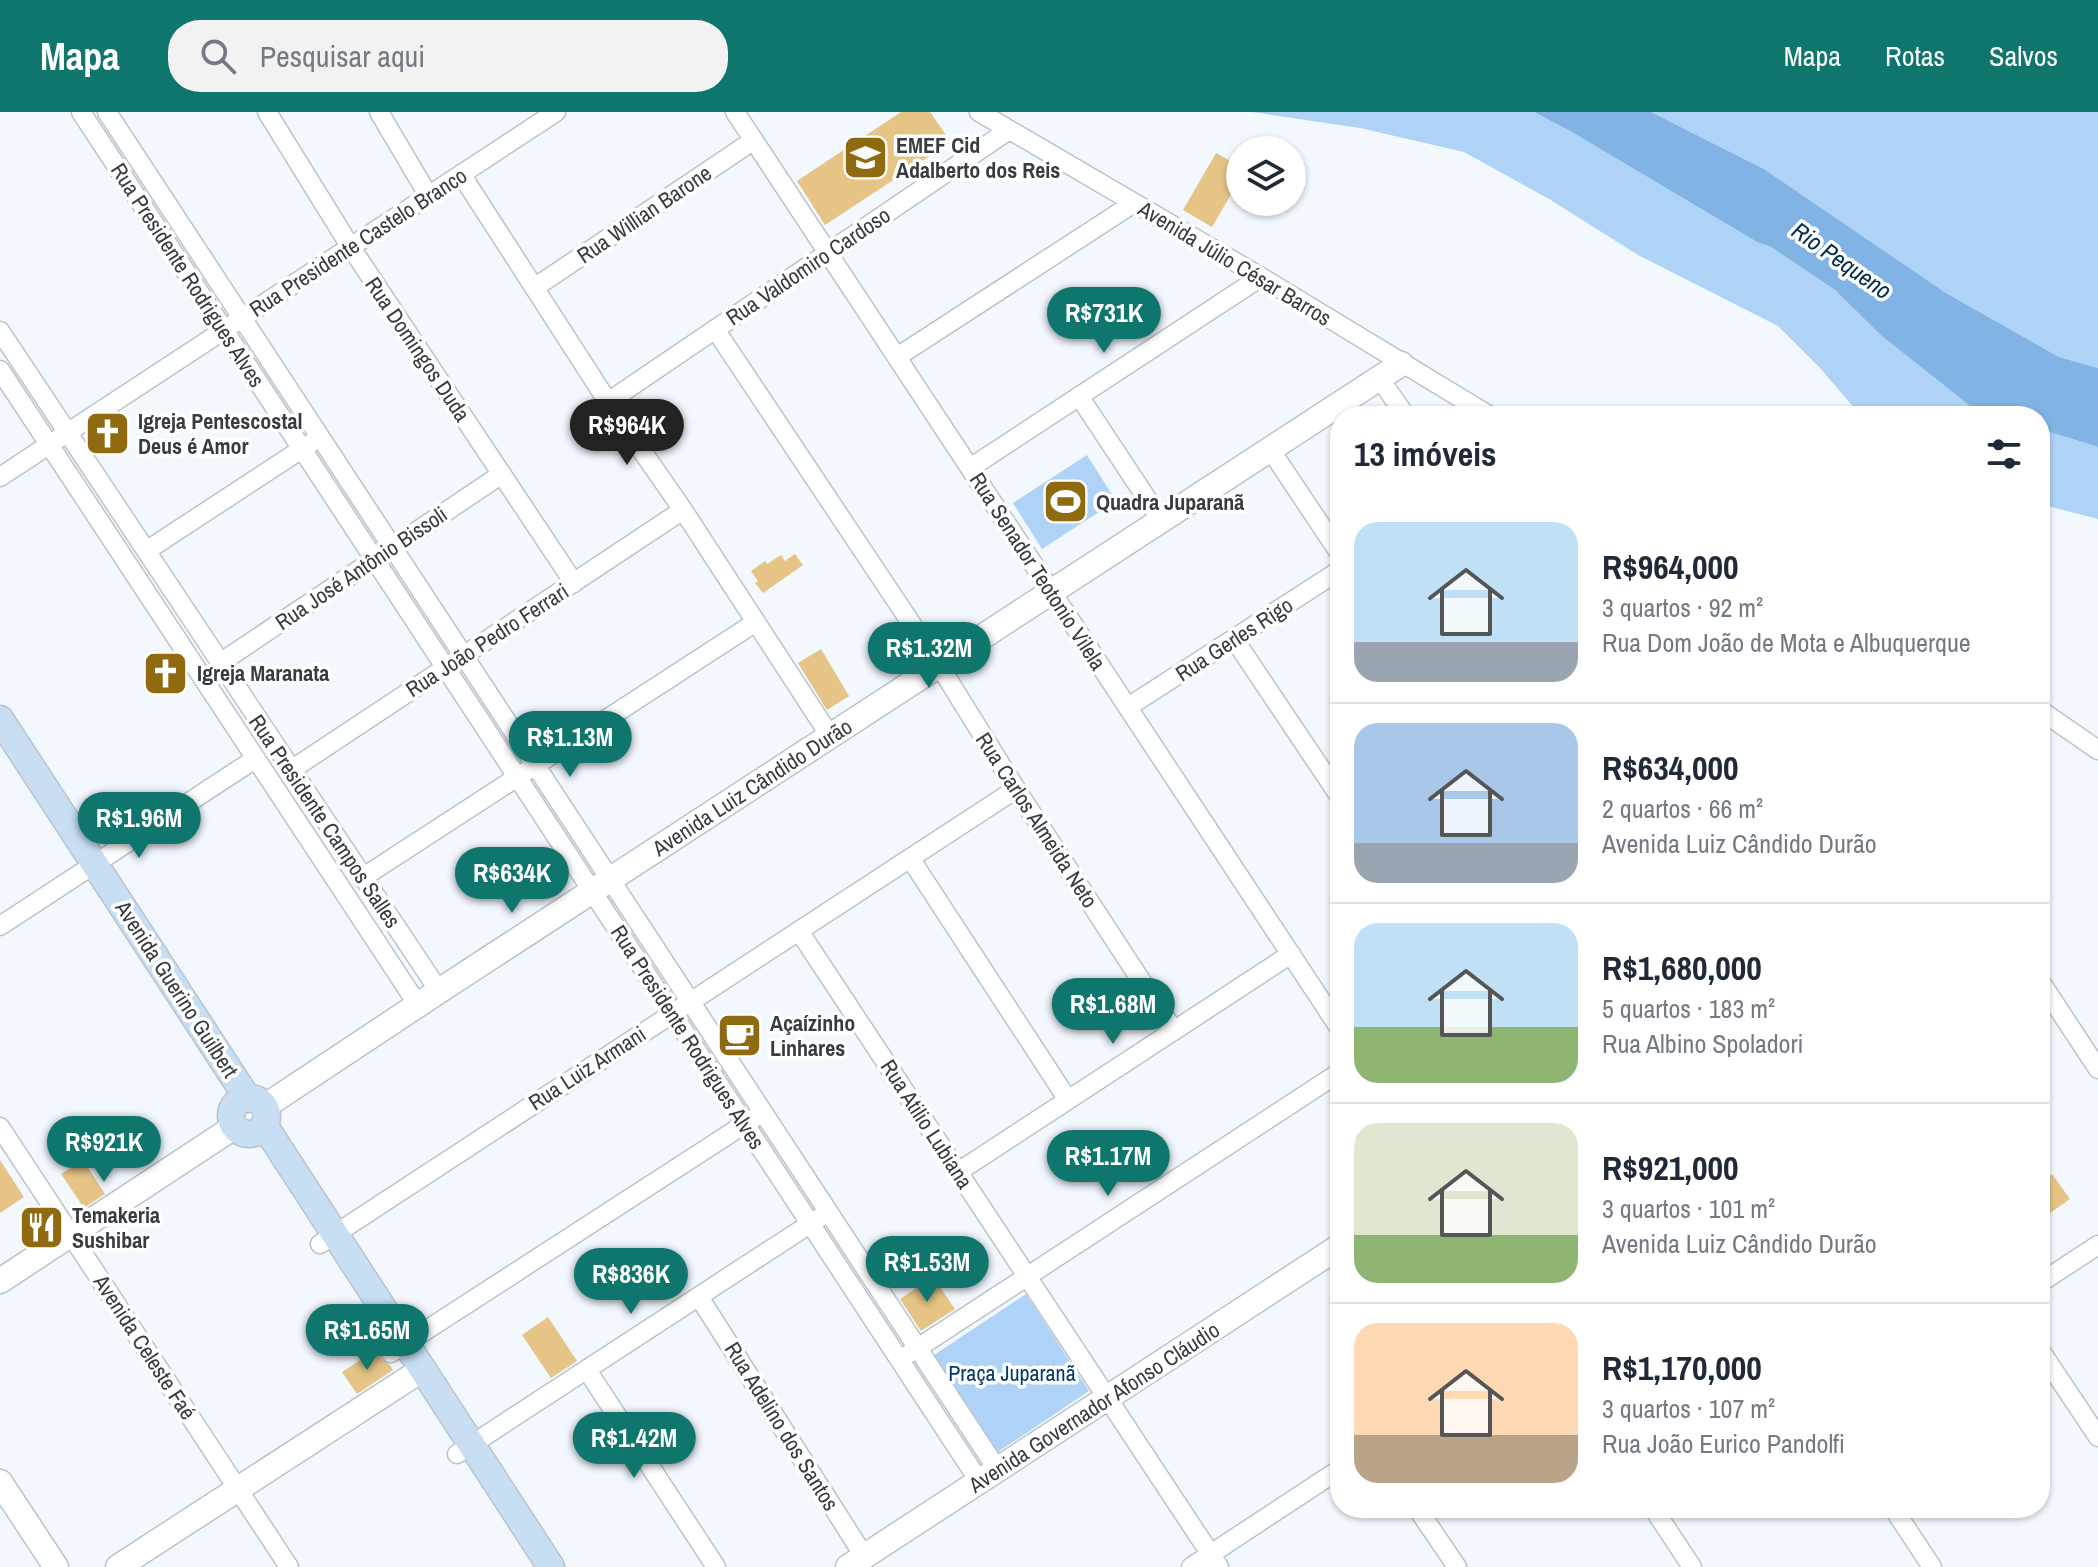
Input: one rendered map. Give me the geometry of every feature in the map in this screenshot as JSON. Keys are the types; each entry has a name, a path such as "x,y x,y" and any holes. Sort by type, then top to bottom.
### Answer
{"main road":[{"name":"Avenida Guerino Guilbert","path":"0,719 87,869 415,1374 464,1449 551,1567"},
{"name":"Avenida Guerino Guilbert","path":"0,752 87,869"},
{"name":"Avenida Guerino Guilbert","path":"464,1449 530,1567"}],"street":[{"name":"Rua Presidente Rodrigues Alves","path":"81,112 518,777 690,1002 918,1348 988,1475"},
{"name":"Rua Presidente Rodrigues Alves","path":"107,112 536,765 672,1013 900,1360 988,1475"},
{"name":"Rua Domingos Duda","path":"267,112 350,246 574,583"},
{"path":"379,112 428,195"},
{"name":"Rua Presidente Castelo Branco","path":"0,477 556,112"},
{"name":"Rua Senador Teotonio Vilela","path":"735,112 1330,1014"},
{"name":"Avenida Júlio César Barros","path":"979,112 1261,277 1473,406"},
{"name":"Rua Valdomiro Cardoso","path":"608,402 1009,130"},
{"name":"Rua Willian Barone","path":"534,288 754,140"},
{"path":"461,174 830,736"},
{"path":"897,357 1134,203"},
{"path":"970,468 1261,277"},
{"name":"Rua Carlos Almeida Neto","path":"715,329 939,665 1174,1031"},
{"name":"Rua Presidente Campos Salles","path":"0,331 439,991"},
{"name":"Avenida Luiz Cândido Durão","path":"1336,406 1401,364"},
{"name":"Rua Presidente Campos Salles","path":"0,370 418,1005"},
{"path":"1379,378 1399,406"},
{"path":"1079,396 1161,520"},
{"name":"Avenida Luiz Cândido Durão","path":"0,1281 1330,410"},
{"path":"146,551 320,437"},
{"path":"1270,449 1330,539"},
{"name":"Rua José Antônio Bissoli","path":"220,663 502,474"},
{"name":"Rua João Pedro Ferrari","path":"291,770 683,510"},
{"name":"Rua Gerles Rigo","path":"1128,707 1330,577"},
{"path":"362,878 756,622"},
{"path":"1234,639 1330,782"},
{"path":"2050,717 2098,750"},
{"path":"0,926 255,759"},
{"name":"Rua Luiz Armani","path":"328,1239 1016,789"},
{"path":"910,858 1068,1100"},
{"name":"Rua Atilio Lubiana","path":"799,931 1215,1560"},
{"path":"958,1172 1291,954"},
{"path":"2050,996 2098,1069"},
{"path":"900,1360 1330,1079"},
{"path":"399,1349 763,1112"},
{"name":"Avenida Celeste Faé","path":"0,1127 289,1567"},
{"path":"464,1449 829,1212"},
{"path":"2050,1276 2098,1245"},
{"name":"Avenida Governador Afonso Cláudio","path":"856,1562 1330,1253"},
{"name":"Rua Adelino dos Santos","path":"699,1297 856,1562"},
{"path":"2050,1365 2098,1437"},
{"path":"587,1370 716,1567"},
{"path":"118,1567 415,1374"},
{"path":"1191,1567 1215,1560 1330,1476"},
{"path":"0,1482 56,1567"},
{"path":"0,1507 40,1567"},
{"path":"1424,1518 1457,1567"},
{"path":"1660,1518 1692,1567"},
{"path":"1900,1518 1932,1567"}],"green space":[{"path":"1252,112 1534,112 1757,242 1771,247 1835,290 1971,406 1852,406 1778,326 1638,255 1549,199 1464,152 1360,128"},
{"path":"1651,112 2098,112 2098,368 2059,357 1946,293 1764,169"},
{"path":"2050,432 2098,447 2098,519 2050,507"},
{"name":"Quadra Juparanã","path":"1087,455 1116,501 1042,549 1013,503"},
{"name":"Praça Juparanã","path":"1026,1294 1089,1391 998,1452 934,1355"}],"water":[{"name":"Rio Pequeno","path":"1534,112 1651,112 1764,169 1946,293 2059,357 2098,368 2098,447 2050,432 2050,406 1970,406 1882,336 1835,290 1771,247 1757,242"}],"building":[{"path":"901,112 930,112 951,142 825,225 797,181"},
{"path":"1216,153 1226,158 1226,203 1212,227 1183,210"},
{"path":"795,554 803,565 763,593 751,571 765,561 767,564 781,555 785,561"},
{"path":"821,649 849,696 827,710 798,663"},
{"path":"0,1160 24,1197 0,1213"},
{"path":"83,1160 105,1194 84,1208 61,1174"},
{"path":"2050,1175 2070,1199 2050,1213"},
{"path":"933,1277 955,1309 921,1331 900,1299"},
{"path":"548,1317 577,1361 551,1378 522,1335"},
{"path":"379,1348 381,1359 393,1370 357,1394 342,1372"}],"place":[{"name":"EMEF Cid Adalberto dos Reis","path":"865,158"},
{"name":"Igreja Pentescostal Deus é Amor","path":"107,434"},
{"name":"Quadra Juparanã","path":"1065,502"},
{"name":"Igreja Maranata","path":"166,673"},
{"name":"Açaízinho Linhares","path":"739,1036"},
{"name":"Temakeria Sushibar","path":"41,1228"}]}
